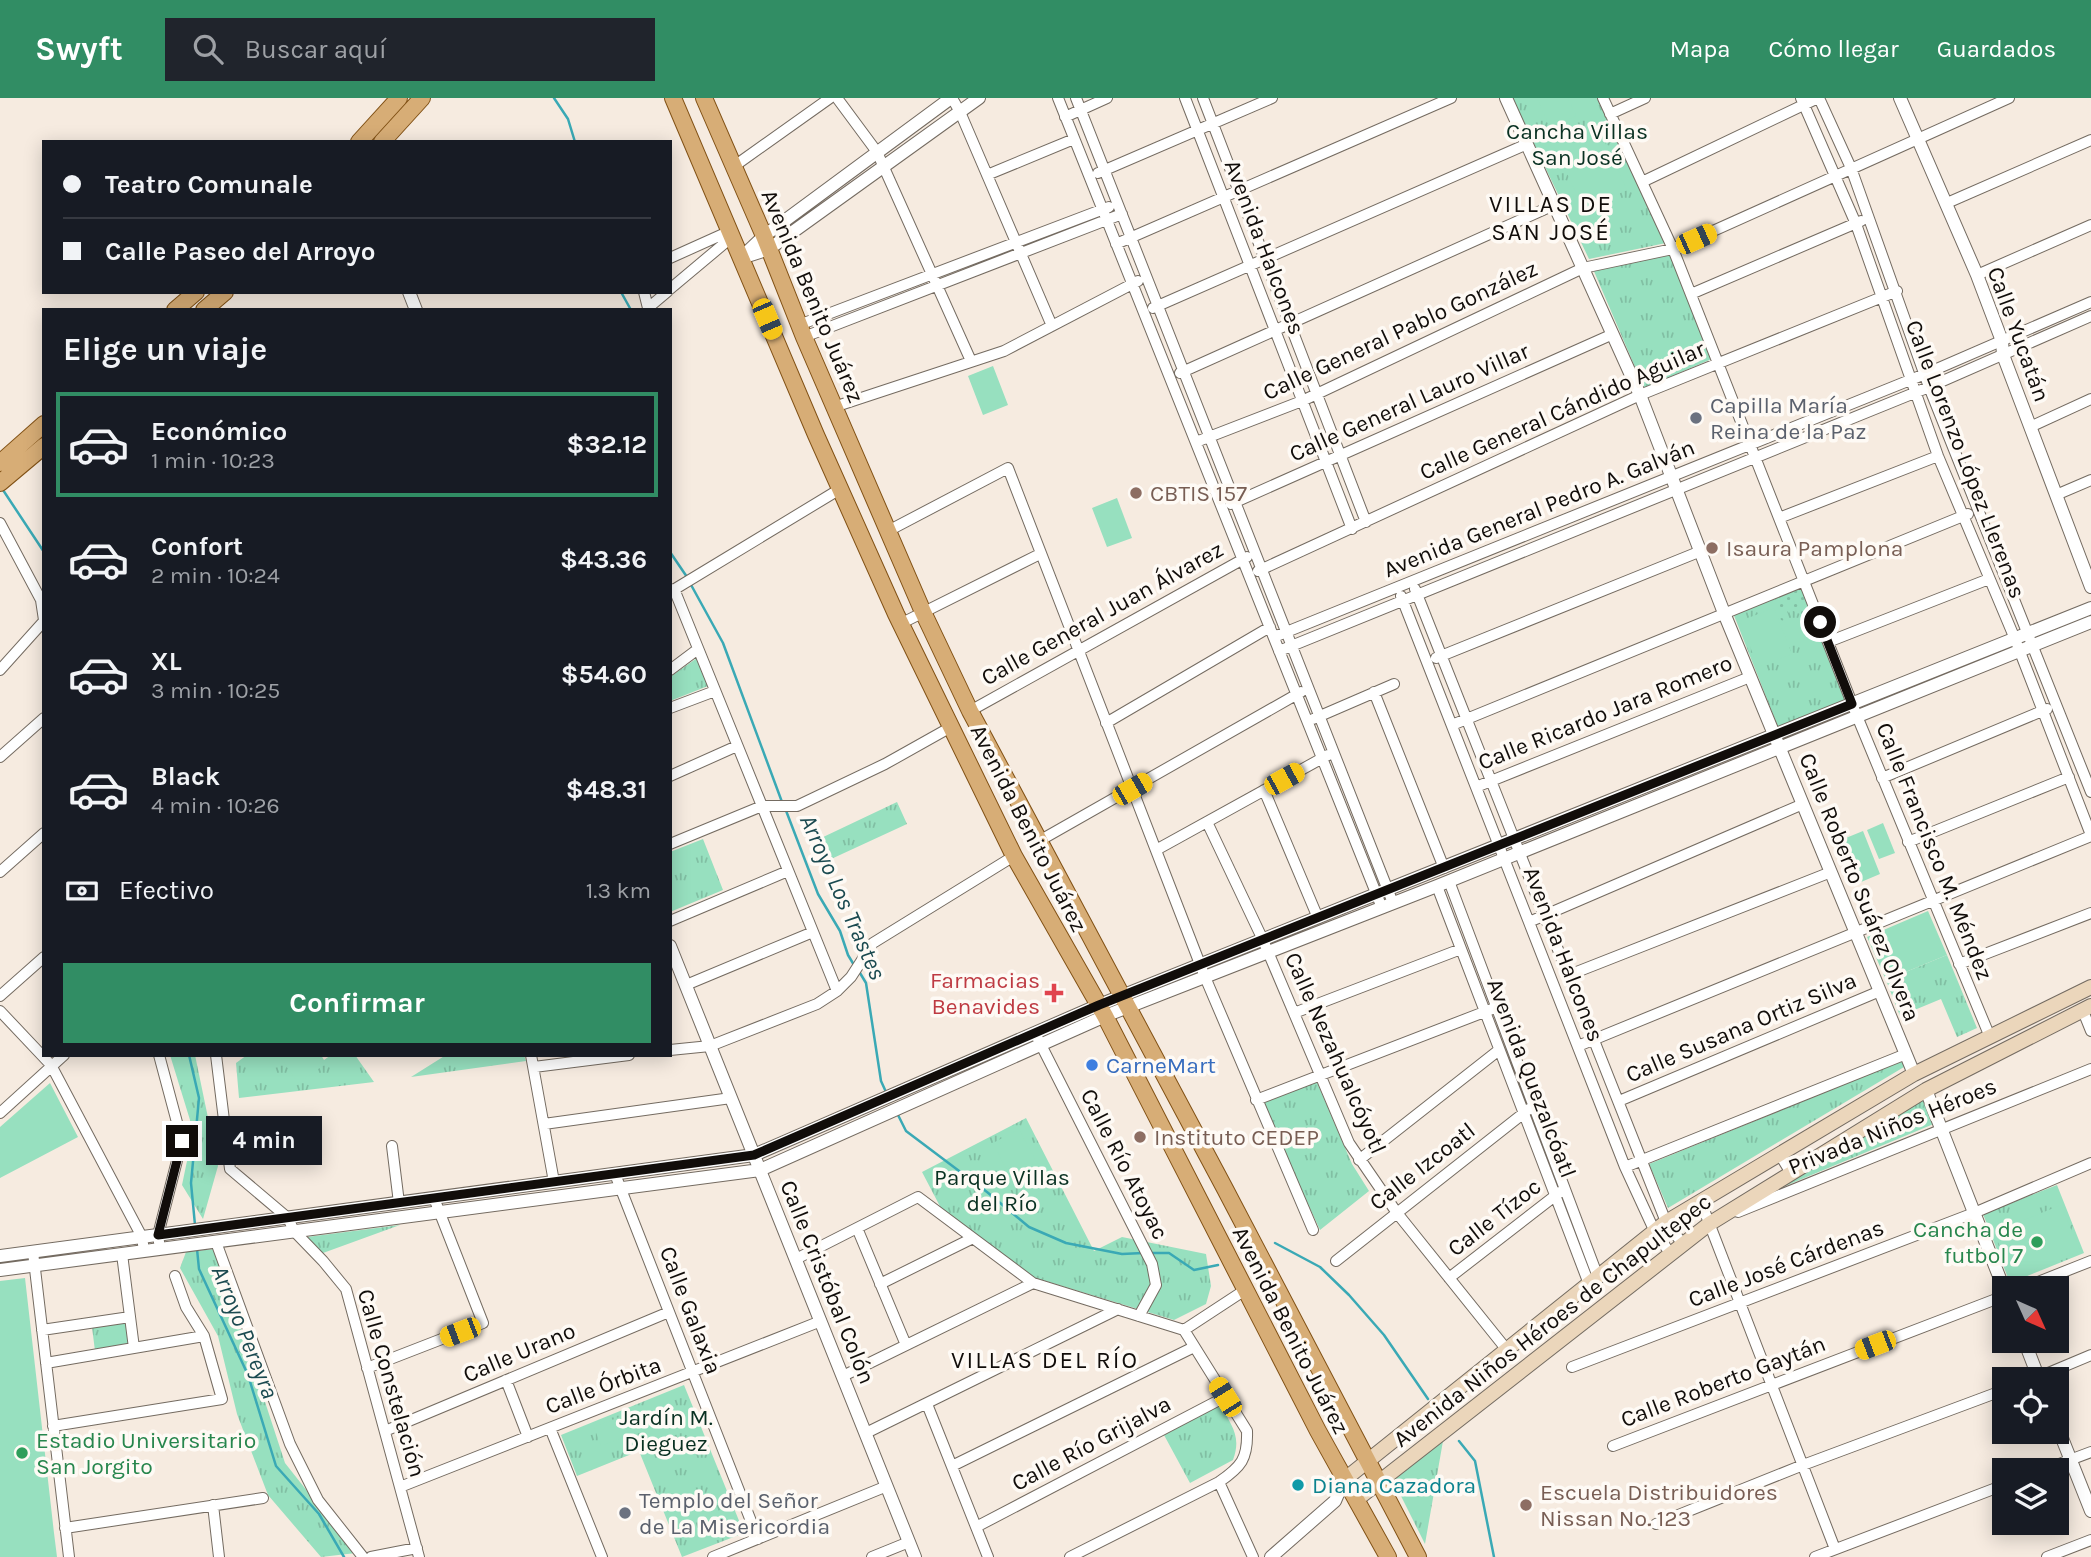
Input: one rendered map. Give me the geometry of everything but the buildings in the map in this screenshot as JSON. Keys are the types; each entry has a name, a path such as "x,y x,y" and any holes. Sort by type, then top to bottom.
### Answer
{"main road":[{"path":"361,140 400,98"},
{"path":"384,140 422,98"},
{"name":"Avenida Benito Juárez","path":"673,98 900,624 1014,856 1102,1011 1344,1480 1388,1557"},
{"name":"Avenida Benito Juárez","path":"704,98 801,331 923,612 970,711 1418,1557"},
{"path":"177,308 194,294"},
{"path":"206,308 223,294"},
{"path":"0,483 5,460 42,426"},
{"path":"5,460 42,447"},
{"name":"Avenida Niños Héroes de Chapultepec","path":"1344,1480 1660,1227 1914,1074 2091,987"},
{"name":"Avenida Niños Héroes de Chapultepec","path":"1356,1500 1709,1224 1926,1090 2087,1009"},
{"path":"1198,1200 1224,1188"}],"street":[{"path":"733,167 830,98"},
{"path":"837,98 877,152 971,361"},
{"path":"766,242 877,152 952,98 1052,326"},
{"path":"741,258 884,166 979,98"},
{"path":"1058,98 1322,758 1383,892"},
{"path":"1076,98 1334,752 1388,906"},
{"path":"1065,117 1107,98"},
{"name":"Avenida Halcones","path":"1185,98 1352,529"},
{"name":"Avenida Halcones","path":"1203,98 1366,522"},
{"path":"1089,177 1272,98"},
{"path":"1116,244 1451,98"},
{"name":"Calle Roberto Suárez Olvera","path":"1506,98 1640,395 1724,614 1914,1074"},
{"name":"Calle Francisco M. Méndez","path":"1603,98 1673,249 1882,778 1990,1037"},
{"path":"1611,114 1645,98"},
{"path":"1642,182 1802,101 1818,98"},
{"name":"Calle Lorenzo López Llerenas","path":"1818,98 1851,168 1870,217 1929,387 2024,642 2043,711 2091,835"},
{"name":"Calle Yucatán","path":"1900,98 1977,275 2002,341 2003,355 2056,495 2087,562 2091,587"},
{"name":"Calle General Pablo González","path":"1196,442 1317,395 1583,268 1673,249 2009,98"},
{"name":"Calle Lorenzo López Llerenas","path":"1802,101 1856,224 1914,393 1962,516 1989,579 2056,705 2091,792"},
{"path":"987,175 1074,139"},
{"path":"1947,203 2091,140"},
{"path":"1144,312 1527,144"},
{"path":"1170,378 1554,205"},
{"path":"801,331 933,274 1018,248 1120,209"},
{"path":"1691,294 1870,217"},
{"path":"1977,275 2091,225"},
{"path":"672,257 731,234"},
{"path":"672,287 731,234"},
{"path":"801,331 938,285 1018,248"},
{"path":"834,407 1004,351 1147,277"},
{"name":"Calle General Cándido Aguilar","path":"1249,574 1640,395 1897,291"},
{"path":"648,308 664,294"},
{"name":"Avenida General Pedro A. Galván","path":"1106,723 1272,632 1287,632 1412,582 1925,374 2091,302"},
{"name":"Avenida General Pedro A. Galván","path":"1279,650 1929,387 2091,316"},
{"name":"Calle General Lauro Villar","path":"1222,508 1613,334"},
{"path":"2030,427 2091,399"},
{"path":"1779,518 1938,456"},
{"path":"888,531 1008,468 1203,971 1313,1230"},
{"path":"2056,495 2091,480"},
{"path":"837,991 674,589 840,489"},
{"path":"1452,725 1977,510"},
{"path":"0,523 41,600 42,607"},
{"path":"1427,661 1701,551"},
{"name":"Calle General Juan Álvarez","path":"970,711 1255,552"},
{"path":"900,624 1040,554"},
{"path":"1828,642 1989,579"},
{"name":"Avenida Halcones","path":"1412,582 1642,1159 1660,1227"},
{"name":"Avenida Halcones","path":"1398,587 1625,1167 1660,1227 1676,1248"},
{"path":"0,1270 34,1259 142,1237 754,1155 899,1092 1038,1039 1203,971 1263,940 1515,839 1855,710 2024,642 2091,608"},
{"path":"2024,642 2091,622"},
{"path":"0,670 42,623"},
{"path":"672,668 698,649"},
{"name":"Calle Ricardo Jara Romero","path":"1476,787 1750,677"},
{"path":"1308,722 1394,684"},
{"path":"1039,841 1309,688"},
{"path":"672,707 715,691"},
{"path":"1374,692 1444,868"},
{"path":"1882,778 2056,705"},
{"path":"0,757 42,720"},
{"path":"672,843 762,806 797,806 885,764 951,727"},
{"path":"1203,971 1268,953 1443,884 1777,741"},
{"path":"672,775 737,746"},
{"path":"1156,850 1334,752"},
{"path":"1908,842 2069,777"},
{"path":"1264,790 1318,918"},
{"path":"1529,922 1803,804"},
{"name":"Calle Nezahualcóyotl","path":"1207,822 1263,940 1359,1160 1397,1213 1507,1350"},
{"path":"0,872 42,835"},
{"path":"1578,1046 2091,835"},
{"path":"672,1050 710,1046 817,1004 837,991 850,977 873,943 1014,856"},
{"path":"672,920 788,871"},
{"path":"1569,975 1831,872"},
{"name":"Avenida Quezalcóatl","path":"1443,884 1461,949 1499,1050 1555,1196 1594,1280"},
{"name":"Avenida Quezalcóatl","path":"1443,884 1497,1007 1565,1188 1594,1280"},
{"path":"1959,964 2091,913"},
{"path":"686,985 813,932"},
{"path":"1294,1013 1461,949"},
{"name":"Calle Cristóbal Colón","path":"672,951 915,1557"},
{"path":"0,996 42,959"},
{"name":"Calle Susana Ortiz Silva","path":"1619,1101 1880,991"},
{"path":"1256,1100 1497,1007"},
{"path":"2087,1009 2091,1031"},
{"path":"0,1011 42,1056"},
{"path":"0,1256 34,1259 122,1254 760,1170 905,1105 1038,1039"},
{"name":"Calle Río Atoyac","path":"1038,1039 1152,1264 1156,1285 1139,1316"},
{"path":"1359,1160 1499,1050"},
{"path":"1625,1167 1906,1054"},
{"path":"43,1057 51,1066 142,1237 144,1251"},
{"path":"0,1113 62,1057"},
{"path":"160,1057 182,1141 158,1235 160,1249"},
{"name":"Calle Constelación","path":"216,1057 230,1169 288,1218 293,1231 323,1261 345,1289 418,1553"},
{"path":"554,1182 532,1061 597,1057"},
{"name":"Privada Niños Héroes","path":"1709,1224 2091,1069"},
{"path":"1926,1090 1999,1276"},
{"path":"544,1124 731,1098"},
{"name":"Calle Izcoatl","path":"1336,1261 1534,1105"},
{"path":"392,1146 399,1203"},
{"path":"1780,1155 1791,1173"},
{"name":"Calle José Cárdenas","path":"1572,1367 1974,1213 2091,1163"},
{"name":"Calle Galaxia","path":"615,1174 758,1539"},
{"name":"Calle Tízoc","path":"1449,1278 1565,1188"},
{"path":"796,1259 918,1197 1033,1283 1184,1330 1247,1431 1247,1451 1236,1470 1219,1482 1070,1557"},
{"path":"367,1368 483,1324 434,1198"},
{"path":"1701,1202 1835,1549"},
{"path":"857,1228 906,1345"},
{"path":"880,1284 971,1239"},
{"path":"214,1242 290,1444 318,1500 363,1557"},
{"path":"122,1254 134,1348"},
{"path":"34,1259 69,1557"},
{"path":"2053,1276 2091,1261"},
{"path":"53,1426 222,1399 204,1336 186,1307 175,1276"},
{"path":"843,1376 1033,1283"},
{"path":"1184,1330 1245,1290"},
{"name":"Calle Roberto Gaytán","path":"1613,1446 1992,1301"},
{"path":"866,1433 1118,1310"},
{"name":"Calle Urano","path":"385,1432 669,1312"},
{"path":"42,1331 130,1317"},
{"name":"Calle Órbita","path":"400,1487 821,1321"},
{"path":"46,1363 204,1336"},
{"path":"952,1466 1194,1347"},
{"path":"2064,1367 2091,1356"},
{"path":"506,1380 528,1437"},
{"path":"1656,1524 1803,1465 1992,1394"},
{"name":"Calle Río Grijalva","path":"976,1527 1225,1397"},
{"path":"927,1404 988,1557"},
{"path":"550,1428 602,1557"},
{"path":"2064,1444 2091,1511"},
{"path":"2070,1459 2091,1452"},
{"name":"Avenida Niños Héroes de Chapultepec","path":"1271,1557 1335,1501 1344,1480"},
{"path":"1219,1482 1253,1557"},
{"path":"713,1557 887,1486"},
{"path":"1815,1557 1992,1490"},
{"path":"65,1528 263,1497"},
{"path":"1335,1501 1356,1500"},
{"path":"213,1505 219,1557"},
{"path":"2047,1557 2091,1540"},
{"path":"872,1557 909,1542"},
{"path":"371,1557 418,1553"}],"green space":[{"name":"Cancha Villas San José","path":"1512,98 1599,98 1666,243 1589,259"},
{"path":"1537,98 1568,98 1576,116 1550,128"},
{"path":"1595,121 1627,190 1584,210 1552,141"},
{"path":"1671,255 1714,358 1644,388 1593,269"},
{"path":"993,366 1008,405 983,415 968,376"},
{"path":"1117,498 1132,538 1107,547 1092,508"},
{"path":"1802,585 1847,700 1778,727 1733,613"},
{"path":"1801,589 1818,634 1798,626 1802,615 1789,609 1784,621 1781,620 1774,600"},
{"path":"1774,608 1792,654 1758,667 1740,621"},
{"path":"697,658 708,686 672,700 672,676"},
{"path":"897,802 907,824 829,860 819,839"},
{"path":"1883,823 1895,853 1879,859 1867,830"},
{"path":"1863,831 1880,874 1854,885 1836,842"},
{"path":"703,839 723,890 672,911 672,851"},
{"path":"1928,911 1947,955 1886,980 1867,937"},
{"path":"1947,955 1977,1028 1957,1037 1941,999 1900,1016 1886,980"},
{"path":"171,1057 195,1057 218,1166 203,1219 182,1185 190,1120"},
{"path":"244,1057 322,1057 324,1060 328,1057 356,1057 374,1082 239,1098 236,1063"},
{"path":"280,1057 318,1057 324,1065 298,1083"},
{"path":"443,1057 525,1057 526,1061 411,1077"},
{"path":"1902,1061 1904,1067 1668,1208 1649,1164"},
{"path":"1316,1080 1352,1164 1369,1191 1320,1230 1261,1103"},
{"path":"50,1083 78,1137 0,1178 0,1127"},
{"path":"1926,1097 1936,1123 1773,1191"},
{"name":"Parque Villas del Río","path":"1026,1118 1094,1251 1122,1237 1206,1254 1211,1286 1206,1304 1174,1320 1029,1276 944,1214 922,1172"},
{"path":"1019,1129 1042,1173 1015,1186 993,1143"},
{"name":"Cancha de futbol 7","path":"2057,1185 2084,1253 2027,1276 2007,1276 1983,1214"},
{"name":"Cancha de futbol 7","path":"2061,1205 2080,1251 2012,1276 1994,1232"},
{"path":"400,1225 323,1253 307,1237"},
{"path":"215,1249 285,1463 356,1553 321,1557 268,1495 237,1414 218,1336 180,1268 186,1252"},
{"name":"Estadio Universitario San Jorgito","path":"25,1278 57,1557 0,1557 0,1281"},
{"path":"127,1322 130,1345 95,1351 92,1327"},
{"name":"Jardín M. Dieguez","path":"684,1385 744,1533 682,1557 639,1451 577,1476 561,1435"},
{"path":"1220,1404 1236,1437 1233,1460 1190,1483 1164,1435"},
{"path":"622,1416 629,1435 601,1446 594,1427"},
{"path":"1443,1441 1425,1544 1393,1480"}],"waterway":[{"name":"Arroyo Los Trastes","path":"554,98 568,119 574,140"},
{"name":"Arroyo Los Trastes","path":"622,294 630,308"},
{"name":"Arroyo Pereyra","path":"1,487 42,549"},
{"name":"Arroyo Los Trastes","path":"672,555 687,577"},
{"name":"Arroyo Los Trastes","path":"690,583 723,643 782,802"},
{"name":"Arroyo Los Trastes","path":"785,808 818,894 840,931 854,965"},
{"name":"Arroyo Los Trastes","path":"860,973 866,983 881,1081 886,1092"},
{"name":"Arroyo Pereyra","path":"189,1057 199,1098 191,1183 195,1225"},
{"name":"Arroyo Los Trastes","path":"897,1113 906,1131 1029,1227 1066,1243 1122,1254 1143,1253"},
{"name":"Arroyo Los Trastes","path":"1275,1243 1320,1267 1349,1295 1384,1335 1428,1399"},
{"name":"Arroyo Pereyra","path":"197,1249 199,1269 248,1375 276,1466 319,1514 344,1557"},
{"name":"Arroyo Los Trastes","path":"1149,1253 1169,1253 1194,1270 1218,1265"},
{"name":"Arroyo Los Trastes","path":"1459,1441 1475,1461 1494,1557"}],"place":[{"name":"Capilla María Reina de la Paz","path":"1696,418"},
{"name":"CBTIS 157","path":"1136,493"},
{"name":"Isaura Pamplona","path":"1712,548"},
{"name":"Farmacias Benavides","path":"1054,993"},
{"name":"CarneMart","path":"1092,1065"},
{"name":"Instituto CEDEP","path":"1140,1137"},
{"name":"Cancha de futbol 7","path":"2037,1242"},
{"name":"Estadio Universitario San Jorgito","path":"22,1453"},
{"name":"Diana Cazadora","path":"1298,1485"},
{"name":"Escuela Distribuidores Nissan No. 123","path":"1526,1505"},
{"name":"Templo del Señor de La Misericordia","path":"625,1513"}],"district":[{"name":"VILLAS DE SAN JOSÉ","path":"1551,218"},
{"name":"VILLAS DEL RÍO","path":"1045,1360"}],"route":[{"path":"182,1141 158,1235 754,1155 1099,1005 1852,704 1820,622"}]}
